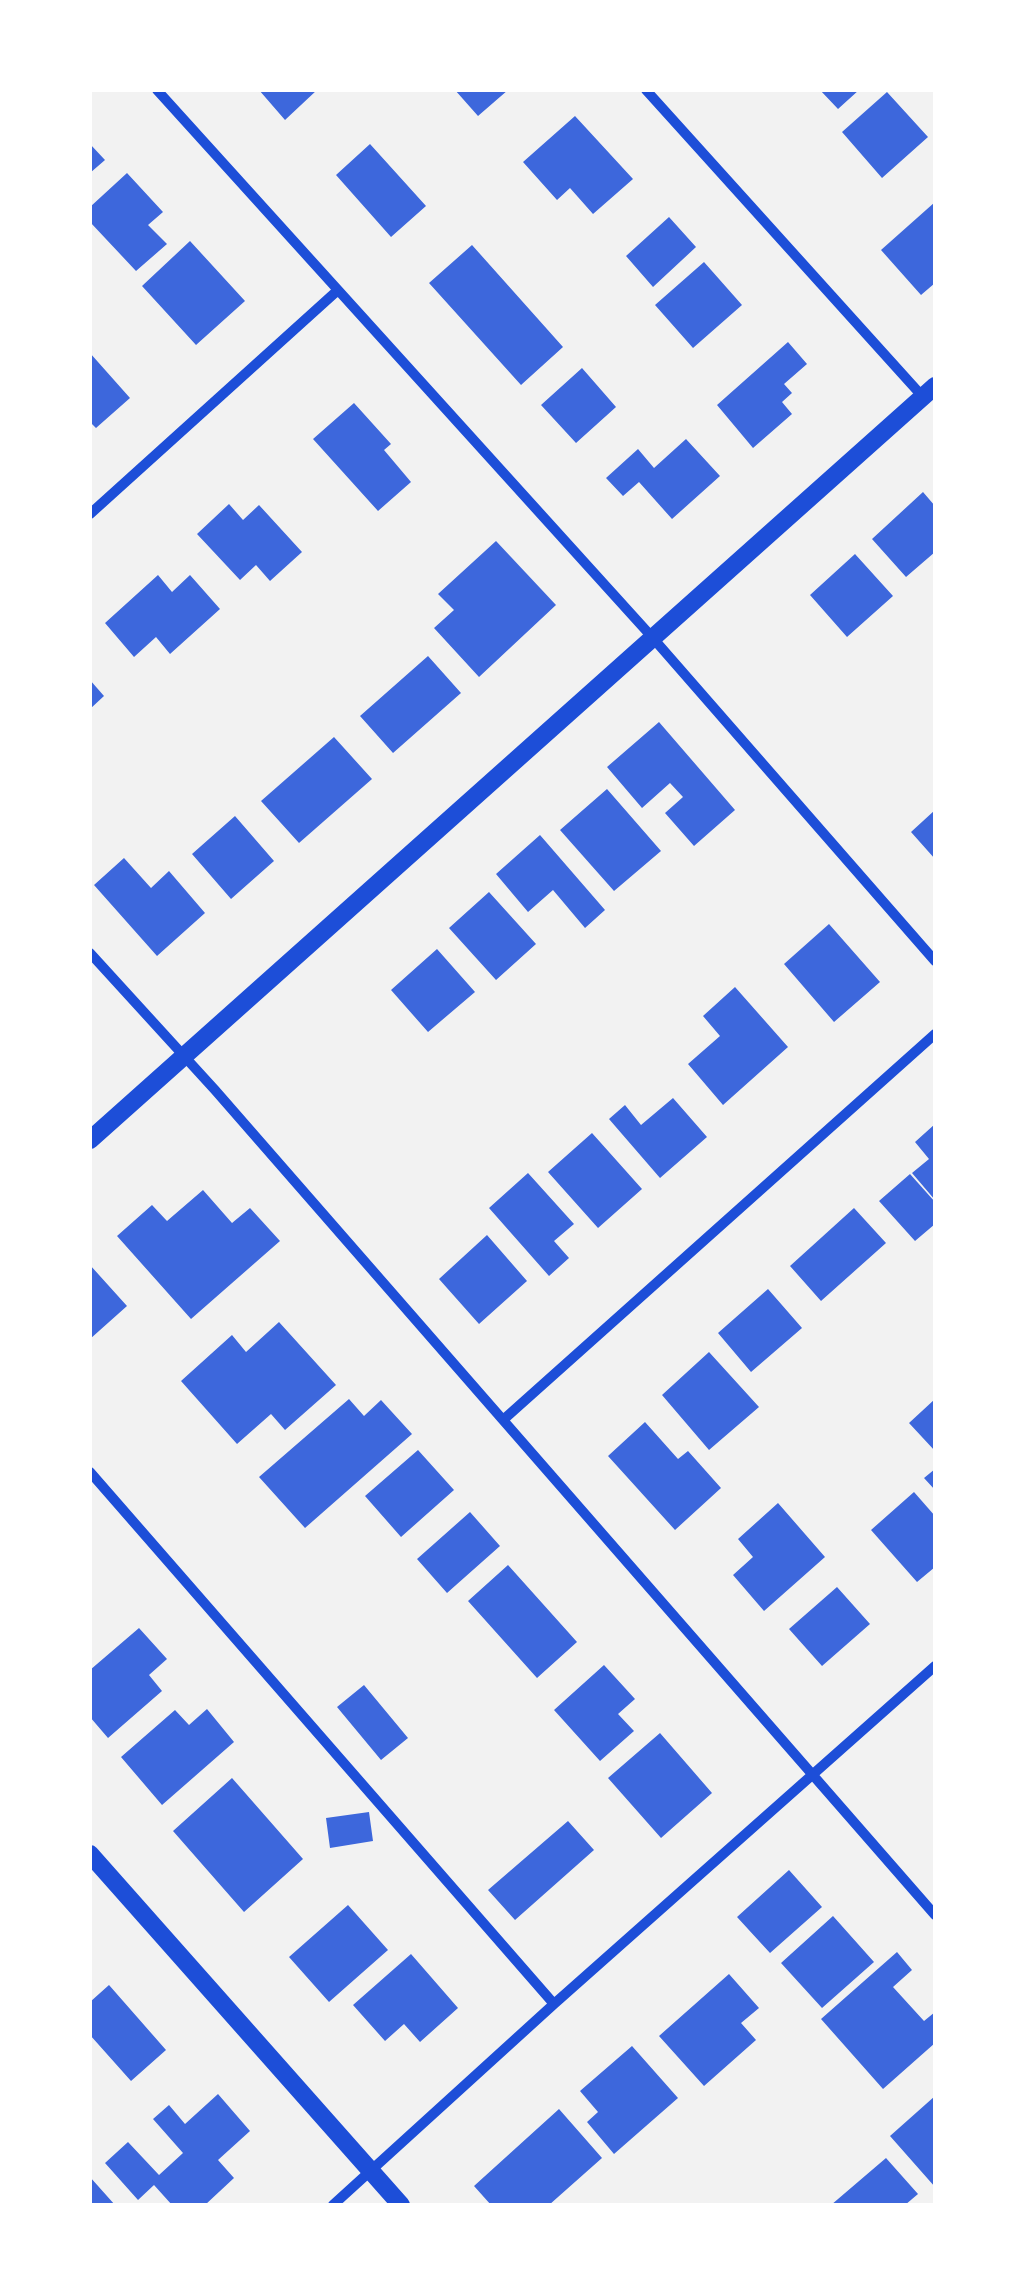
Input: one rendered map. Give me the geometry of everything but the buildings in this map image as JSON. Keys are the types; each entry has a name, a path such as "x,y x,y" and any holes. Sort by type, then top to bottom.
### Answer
{"street":[{"path":"157,90 652,637 935,961"},
{"path":"90,1140 929,392 646,90"},
{"path":"90,514 338,290"},
{"path":"90,952 935,1916"},
{"path":"503,1420 935,1034"},
{"path":"90,1472 554,2004"},
{"path":"333,2205 935,1666"},
{"path":"90,1854 401,2205"}]}
